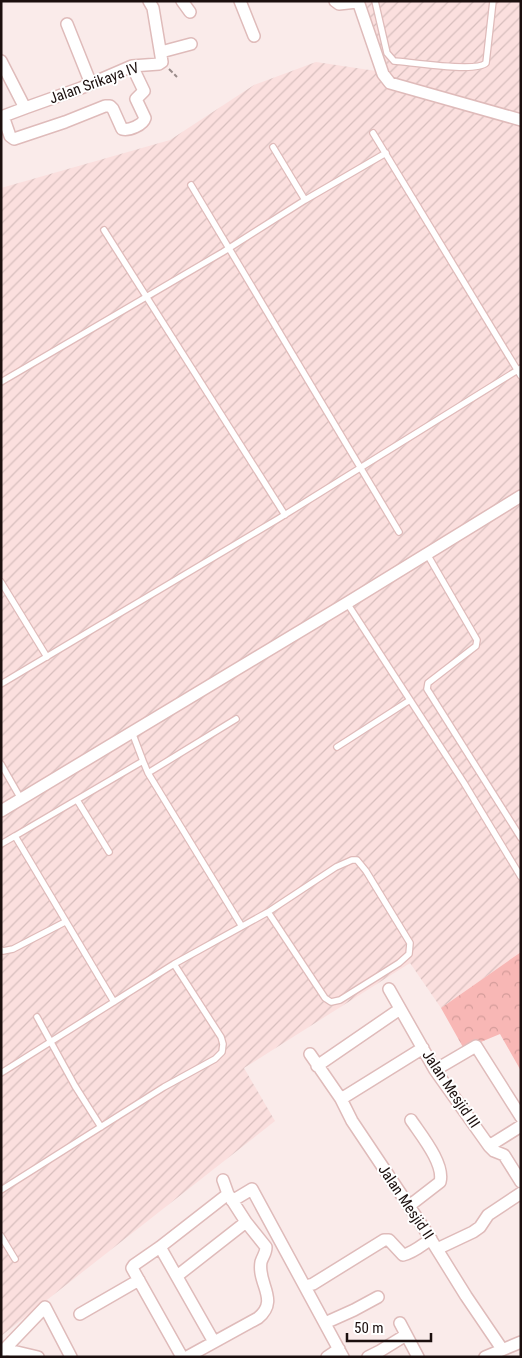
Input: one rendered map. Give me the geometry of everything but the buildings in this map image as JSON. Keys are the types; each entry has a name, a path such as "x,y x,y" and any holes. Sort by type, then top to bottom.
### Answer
{"street":[{"path":"149,1 153,8 161,57"},
{"path":"182,1 190,12"},
{"path":"240,1 254,36"},
{"path":"335,1 339,4 357,2 359,4 383,74 390,83 521,120"},
{"path":"67,24 91,84"},
{"name":"Jalan Srikaya IV","path":"2,117 91,84 132,66 159,64 161,57 191,44"},
{"path":"1,61 26,108"},
{"path":"2,117 10,136 14,139 65,122 104,106 110,106 122,129 127,130 143,123 145,120 136,98 144,91 132,66"},
{"path":"1,811 521,496"},
{"name":"Jalan Mesjid III","path":"389,989 435,1070 494,1151 504,1155 521,1182"},
{"path":"317,1066 400,1009"},
{"path":"435,1070 476,1046 521,1117"},
{"path":"341,1099 423,1048"},
{"name":"Jalan Mesjid II","path":"310,1054 502,1349"},
{"path":"409,1206 440,1182 442,1177 436,1159 411,1120"},
{"path":"490,1146 521,1126"},
{"path":"187,1357 258,1318 264,1313 268,1305 263,1286 261,1262 266,1247 246,1222 222,1180"},
{"path":"182,1357 132,1268 230,1197 252,1189 341,1353 327,1357"},
{"path":"306,1286 313,1284 384,1240 389,1240 403,1255 421,1247 473,1232 480,1227 488,1215 521,1193"},
{"path":"177,1276 246,1222"},
{"path":"160,1246 214,1342"},
{"path":"80,1314 140,1280"},
{"path":"325,1323 378,1297"},
{"path":"2,1351 47,1308 71,1357"},
{"path":"400,1323 418,1357"},
{"path":"368,1357 406,1335"},
{"path":"485,1357 521,1342"},
{"path":"2,1351 38,1357"}],"lane":[{"path":"375,1 389,58 457,67 481,66 486,63 493,1"},
{"path":"1,684 285,515 520,371 373,133"},
{"path":"273,147 305,200"},
{"path":"1,382 386,153"},
{"path":"191,185 399,532"},
{"path":"104,230 285,515"},
{"path":"427,554 477,640 476,646 428,683 427,689 521,838"},
{"path":"1,582 47,657"},
{"path":"347,603 464,783 521,878"},
{"path":"337,748 410,700"},
{"path":"148,773 236,719"},
{"path":"132,732 148,773 241,925"},
{"path":"1,844 143,761"},
{"path":"1,764 21,799"},
{"path":"77,800 109,852"},
{"path":"15,836 114,1002"},
{"path":"1,1073 174,964 241,925 268,912 336,867 352,860 357,860 366,870 410,943 409,954 399,963 340,1000 331,1002 325,998 268,912"},
{"path":"1,950 13,949 65,922"},
{"path":"1,1190 164,1087 204,1066 222,1052 223,1044 221,1037 174,964"},
{"path":"37,1017 101,1127"},
{"path":"1,1236 16,1259"}],"shaded area":[{"path":"359,1 521,1 521,952 441,1008 410,963 244,1068 275,1121 1,1336 1,188 170,140 254,85 316,62 383,72"}],"green space":[{"path":"521,952 521,1071 500,1034 464,1049 441,1008"}]}
